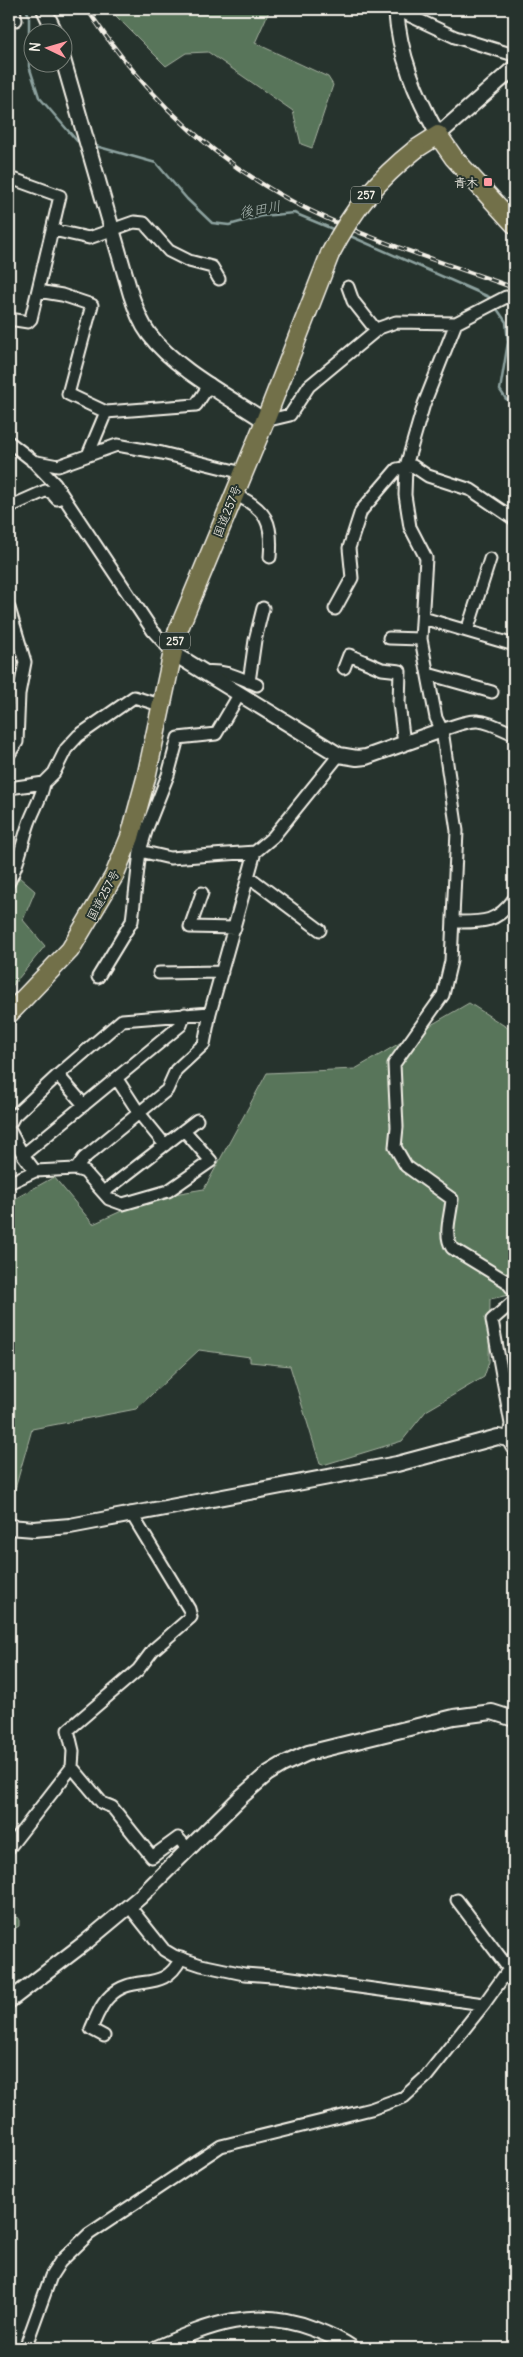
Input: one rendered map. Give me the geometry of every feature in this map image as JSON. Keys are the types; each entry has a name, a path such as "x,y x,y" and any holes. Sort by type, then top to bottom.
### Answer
{"highway":[{"name":"国道257号","path":"9,1014 70,950 114,876 132,828 146,778 160,705 177,633 265,421 330,254 343,228 374,186 416,149 438,135"},
{"path":"438,135 454,158 513,219"}],"street":[{"path":"44,9 50,22"},
{"path":"514,55 455,37 396,11 403,56 412,81 438,135 514,68"},
{"path":"67,72 131,295 149,334 178,363 265,421 290,415 309,386 376,330 396,322 456,323 488,305 510,298"},
{"path":"9,319 28,322 31,320 60,196 16,180"},
{"path":"53,230 89,238 134,222 144,223 169,251 189,261 212,267 219,279"},
{"path":"348,287 353,301 376,330"},
{"path":"38,291 92,305 68,394 106,412 196,405 210,384"},
{"path":"456,323 424,404 406,466 405,494 410,527 426,558 421,639 436,718 442,730 457,831 453,922 450,961 443,995 394,1064 397,1127 395,1147 406,1166 452,1199 447,1240 452,1248 506,1281 514,1292"},
{"path":"88,455 106,412"},
{"path":"9,442 32,460 55,484 153,631 173,652 239,695 339,755 357,758 404,744 470,720 478,720 514,734"},
{"path":"32,460 58,466 117,445 162,453 244,472"},
{"path":"335,609 352,578 349,548 361,511 397,470 406,466 413,466 428,476 471,490 514,519"},
{"path":"9,507 45,491 51,492 57,499 63,497"},
{"path":"234,494 260,509 272,534 270,558"},
{"path":"467,631 490,559"},
{"path":"9,608 25,662 19,694 17,742 9,754"},
{"path":"202,672 215,670 229,673 253,684 255,640 263,608"},
{"path":"423,618 511,644"},
{"path":"389,638 421,639"},
{"path":"344,668 349,656 382,670 400,671 399,704 404,744"},
{"path":"428,674 492,692"},
{"path":"98,977 132,922 140,851 168,775 178,738 216,734 239,695"},
{"path":"9,788 44,783 54,773 66,749 78,736 134,697 160,705"},
{"path":"140,851 170,858 255,852 273,837 339,755"},
{"path":"9,882 18,864 30,821 43,792 44,783"},
{"path":"76,1169 84,1158 167,1090 176,1070 204,1044 210,1013 255,852"},
{"path":"249,877 320,930"},
{"path":"202,893 190,927 235,928"},
{"path":"453,922 481,922 494,919 512,907"},
{"path":"159,973 222,972"},
{"path":"9,1125 14,1116 58,1075 122,1020 210,1013"},
{"path":"23,1155 181,1024 185,1014"},
{"path":"58,1075 84,1105"},
{"path":"116,1079 139,1113 165,1145"},
{"path":"104,1192 197,1120"},
{"path":"9,1130 23,1155 35,1171"},
{"path":"9,1183 35,1171 76,1169 86,1172 109,1199 123,1204 168,1192 211,1161 184,1130"},
{"path":"9,1527 49,1529 397,1464 498,1437 512,1443 511,1424 492,1320 514,1301"},
{"path":"9,1848 72,1766 73,1751 68,1730 138,1670 153,1650 191,1617 189,1609 132,1513"},
{"path":"9,2001 86,1942 129,1906 267,1774 295,1758 468,1714 492,1712 514,1719"},
{"path":"72,1766 102,1803 112,1807 152,1857 178,1838 188,1849"},
{"path":"457,1900 510,1973"},
{"path":"129,1906 164,1950 181,1958 244,1974 285,1977 484,2004"},
{"path":"25,2348 51,2276 60,2262 89,2234 221,2146 371,2109 404,2097 426,2077 510,1973 514,1957"},
{"path":"104,2036 91,2029 108,1997 116,1991 133,1984 162,1980 176,1969 181,1958"},
{"path":"157,2348 199,2330 224,2322 246,2318 267,2318 298,2322 323,2332 352,2348"}],"green space":[{"path":"109,9 270,9 255,43 328,77 333,85 312,148 301,144 293,111 208,52 186,53 166,66"},
{"path":"9,875 19,877 35,891 23,920 45,946 9,990"},
{"path":"469,1003 514,1032 514,1294 490,1299 489,1362 484,1377 426,1411 402,1441 323,1465 320,1464 290,1366 250,1362 250,1357 199,1350 136,1409 32,1429 13,1496 9,1495 9,1202 54,1177 93,1224 150,1198 204,1189 267,1073 355,1069"},
{"path":"9,1916 19,1918 19,1926 9,1932"}],"waterway":[{"name":"後田川","path":"26,9 29,16 29,66 39,97 77,141 82,142"},
{"name":"後田川","path":"92,145 156,163 187,199 212,223 229,225 262,216 294,213 335,230"},
{"name":"後田川","path":"348,235 489,297 492,301"},
{"name":"後田川","path":"495,306 506,322 508,342 500,390 506,399 514,403"}],"railway":[{"path":"87,9 132,70 158,98 184,124 243,172 275,192 334,222 384,242 514,288"}],"place":[{"name":"青木","path":"488,182"}]}
